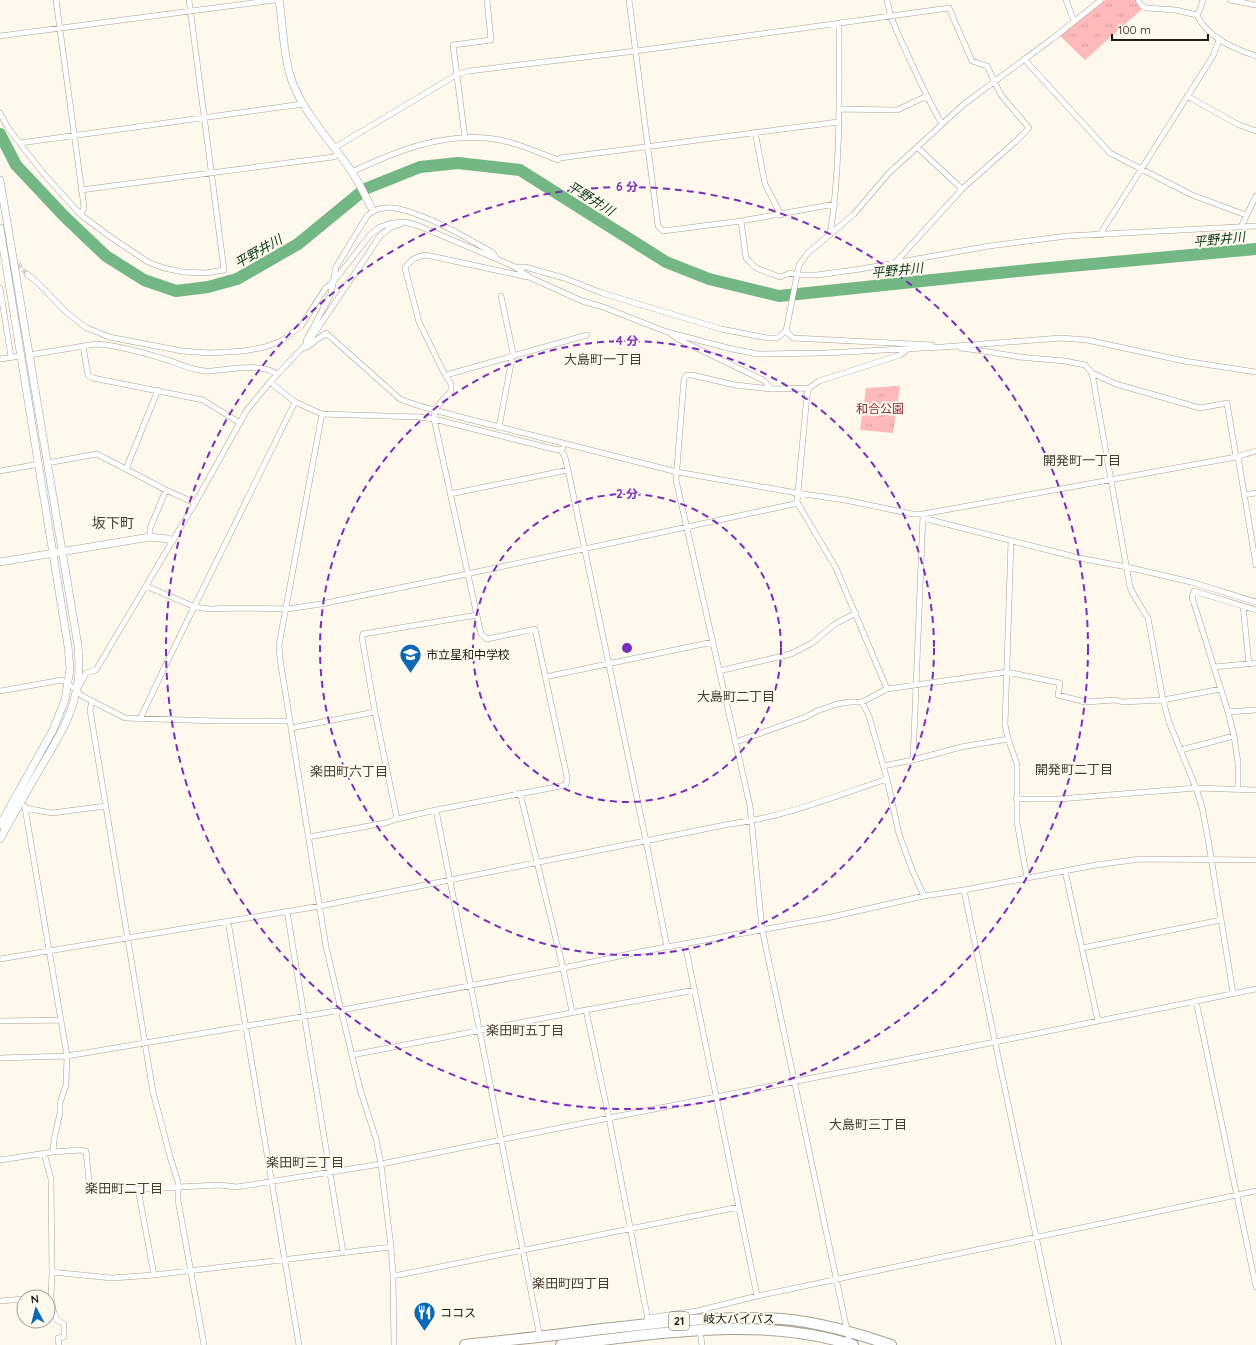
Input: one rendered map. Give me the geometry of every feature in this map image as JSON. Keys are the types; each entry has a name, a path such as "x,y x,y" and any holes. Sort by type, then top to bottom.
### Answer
{"highway":[{"name":"岐大バイパス","path":"465,1345 540,1337 648,1321 742,1318 783,1320 847,1331 891,1345"},
{"name":"岐大バイパス","path":"561,1345 650,1334 741,1328 781,1330 828,1338 851,1345"}],"main road":[{"path":"279,0 290,75 303,104 353,174 372,209"},
{"path":"0,180 39,464 52,554 68,646 70,669 65,700 53,730 0,824"},
{"path":"0,228 47,463 78,646 79,669 74,704 61,734 0,839"},
{"path":"0,562 150,538 168,539 172,541"}],"street":[{"path":"56,0 84,207 82,215"},
{"path":"0,113 8,128 43,173 82,215 148,262 183,272 206,273 224,270 189,0"},
{"path":"0,36 275,0"},
{"path":"465,138 453,45 492,40 487,0"},
{"path":"629,0 649,146 658,226 663,231 781,215 835,204"},
{"path":"888,0 890,16 927,96 942,124"},
{"path":"1066,0 1074,21"},
{"path":"515,267 526,267 564,278 602,294 721,329 768,338 777,338 786,331 799,265 808,253 854,214 889,173 964,104 1052,39 1101,0"},
{"path":"1138,0 1141,5 1146,8 1181,10 1197,15 1200,22 1219,40 1242,52 1256,56"},
{"path":"1197,15 1203,0"},
{"path":"1230,0 1256,5"},
{"path":"81,190 333,157 337,151 456,75 469,70 636,51 949,8 972,61 987,66 1001,95 1029,128 962,189 895,263"},
{"path":"830,235 835,204 839,108 839,24"},
{"path":"1102,235 1102,231 1213,56 1219,40"},
{"path":"1024,59 1110,153 1192,195 1246,215"},
{"path":"839,108 897,110 927,96"},
{"path":"1188,96 1239,125 1256,130"},
{"path":"20,143 303,104"},
{"path":"353,174 402,150 421,144 465,138 493,139 508,142 558,160 560,158 838,122"},
{"path":"754,132 765,184 781,215"},
{"path":"917,147 962,189"},
{"path":"1241,227 1256,196"},
{"path":"302,349 331,294 336,267 372,209 398,208 429,219 460,234 493,253 497,259"},
{"path":"741,221 746,258 756,268 780,277 791,273 796,277 861,269 989,246 1067,236 1256,226"},
{"path":"77,690 86,673 96,670 195,503 247,410 277,374 310,340 380,236 390,228 405,222"},
{"path":"27,274 39,284 66,312 85,327 109,337 132,342 182,351 210,353 251,350 265,347 283,340 301,326 325,290 334,281 370,235 380,227 392,223 405,222 419,226 515,267 531,278"},
{"path":"309,837 385,823 436,810 566,785 567,778 535,629 487,639 481,634 434,419 435,410 451,391 451,384 419,322 405,268 408,262 418,256 426,255 531,278 582,300 667,332 732,350 758,354 825,353 908,349 1061,338 1087,340 1184,361 1256,372"},
{"path":"0,288 11,358"},
{"path":"499,427 513,353 501,296"},
{"path":"786,331 793,338 923,344 978,350 1019,357 1065,361 1085,366 1092,373 1125,388 1200,408 1228,403 1244,495 1253,532 1256,565"},
{"path":"667,332 678,339 763,380 772,389"},
{"path":"302,349 326,333 400,398 413,405 677,472 845,500 923,516 1011,541 1079,558 1191,582 1256,602"},
{"path":"446,375 587,335"},
{"path":"0,359 96,344 160,358 196,370 207,371 262,368 271,370 277,374"},
{"path":"83,346 88,375 93,378 204,400 240,424"},
{"path":"887,689 836,568 797,502 797,493 806,395 809,388 819,381 900,355 908,349"},
{"path":"1092,373 1130,587 1148,618 1162,700 1202,807 1212,859 1233,993"},
{"path":"809,388 772,389 735,385 692,374 687,375 684,379 676,480 750,806 762,929 851,1345"},
{"path":"270,382 295,402 322,414 418,417 434,419 561,450"},
{"path":"126,469 158,390"},
{"path":"140,719 295,402"},
{"path":"322,414 280,645 280,659 326,947 360,1089 376,1139 381,1164 391,1246 394,1345"},
{"path":"561,450 567,444"},
{"path":"561,450 565,457 568,470 667,947"},
{"path":"923,516 1112,479 1237,457 1256,451"},
{"path":"47,463 97,454 166,490 195,503"},
{"path":"0,471 39,464"},
{"path":"450,494 568,470"},
{"path":"150,538 150,528 166,490"},
{"path":"1244,495 1256,493"},
{"path":"146,586 195,607 211,609 287,609 321,604 687,528 794,504 797,502"},
{"path":"914,760 923,516"},
{"path":"1011,541 1005,725 1017,764 1017,822 1027,878"},
{"path":"1238,790 1238,763 1234,736 1192,597 1194,592 1256,610"},
{"path":"1243,606 1249,664"},
{"path":"719,671 791,654 812,643 835,624 856,613"},
{"path":"397,819 375,712 362,638 363,634 476,615"},
{"path":"545,677 712,642"},
{"path":"1214,666 1256,663"},
{"path":"736,742 806,717 836,704 862,702 887,689 1007,672 1060,683 1058,695 1085,702 1162,700 1221,689"},
{"path":"0,691 62,680 77,690 82,696 125,718 290,721"},
{"path":"92,701 90,710 145,1043 159,1117 179,1187 178,1200 204,1345"},
{"path":"862,702 869,716 887,779 899,834 913,872 924,896"},
{"path":"1228,712 1256,710"},
{"path":"291,728 375,712"},
{"path":"1181,750 1234,736"},
{"path":"883,766 914,760 962,747 1008,738"},
{"path":"0,959 320,906 730,824 752,821 887,779"},
{"path":"1016,799 1066,799 1196,788 1256,790"},
{"path":"520,793 563,968 572,1012"},
{"path":"22,800 26,808 67,1056 66,1085 60,1103 60,1113 53,1152"},
{"path":"26,808 52,813 106,806"},
{"path":"436,810 540,1337"},
{"path":"0,1058 67,1056 342,1010 667,947 827,918 924,896 1140,859 1256,860"},
{"path":"1065,871 1098,1021"},
{"path":"964,890 1059,1345"},
{"path":"287,911 343,1252"},
{"path":"1082,948 1222,920"},
{"path":"228,921 299,1345"},
{"path":"685,944 757,1296"},
{"path":"0,1160 44,1153 86,1150 92,1185 138,1189 219,1185 237,1187 381,1164 995,1042 1256,988"},
{"path":"352,1055 572,1012 695,990"},
{"path":"1196,1001 1256,1287"},
{"path":"586,1010 609,1118 629,1229 648,1321 697,1311 757,1296 1256,1191"},
{"path":"0,1021 61,1020"},
{"path":"44,1153 50,1179 52,1272 50,1289"},
{"path":"138,1189 154,1275"},
{"path":"393,1275 739,1207"},
{"path":"52,1272 112,1278 154,1275 391,1246"},
{"path":"0,1301 16,1300"},
{"path":"56,1318 57,1320 64,1324 64,1337 58,1338 59,1345"},
{"path":"700,1330 702,1345"}],"green space":[{"path":"1105,0 1136,0 1142,9 1085,60 1060,36"},
{"name":"和合公園","path":"900,386 893,433 860,430 866,388"}],"waterway":[{"name":"平野井川","path":"0,134 16,165 64,216 106,256 144,280 176,291 208,287 237,279 298,244 365,189 420,167 458,163 520,170 666,262 709,279 779,296 1038,269 1256,249"}],"tunnel":[{"path":"3,247 27,274"}],"place":[{"name":"市立星和中学校","path":"410,674"},
{"name":"ココス","path":"424,1332"}],"district":[{"name":"大島町一丁目","path":"603,359"},
{"name":"開発町一丁目","path":"1082,460"},
{"name":"坂下町","path":"113,523"},
{"name":"大島町二丁目","path":"736,696"},
{"name":"開発町二丁目","path":"1074,769"},
{"name":"楽田町六丁目","path":"349,771"},
{"name":"楽田町五丁目","path":"525,1030"},
{"name":"大島町三丁目","path":"868,1124"},
{"name":"楽田町三丁目","path":"305,1162"},
{"name":"楽田町二丁目","path":"124,1188"},
{"name":"楽田町四丁目","path":"571,1283"}]}
